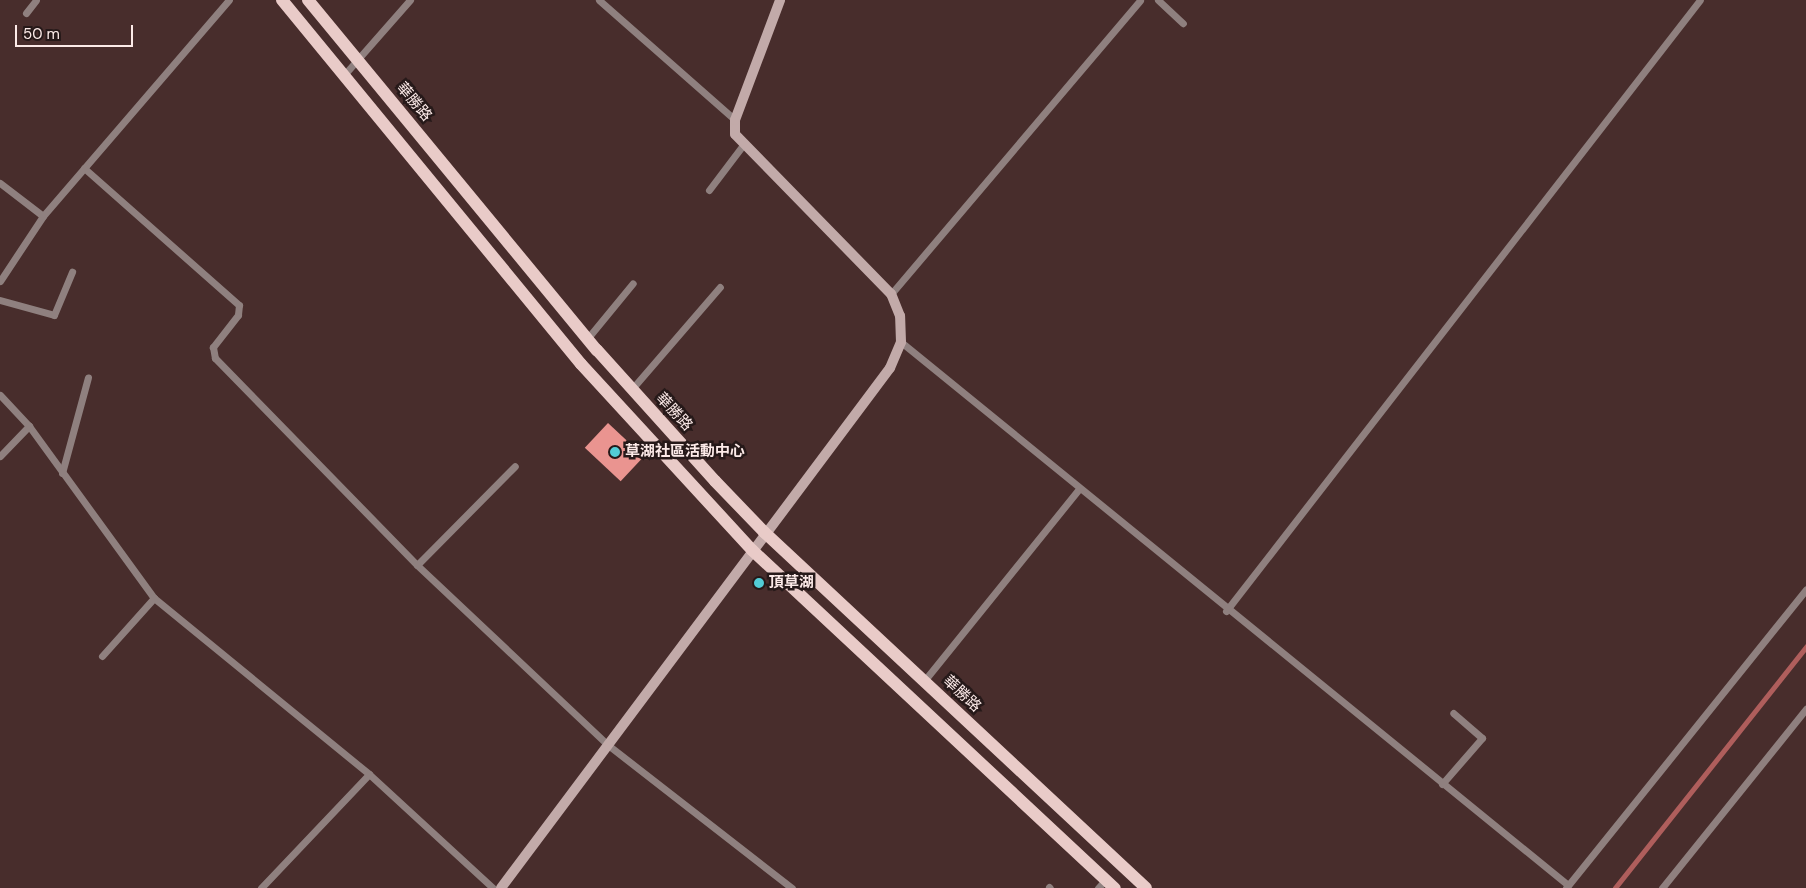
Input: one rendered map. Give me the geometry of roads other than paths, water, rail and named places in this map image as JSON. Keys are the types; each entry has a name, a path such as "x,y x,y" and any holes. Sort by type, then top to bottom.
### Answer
{"main road":[{"path":"282,0 581,364 752,550 1106,885"},
{"name":"華勝路","path":"308,0 631,390 764,532 1146,888"}],"street":[{"path":"501,888 764,532 890,368 901,342 900,316 891,294 742,145 735,134 735,120 780,0"}],"lane":[{"path":"26,13 36,0"},
{"path":"0,281 43,216 228,0"},
{"path":"344,76 410,0"},
{"path":"599,0 735,120"},
{"path":"891,294 1140,0"},
{"path":"1158,0 1183,22"},
{"path":"1226,611 1700,0"},
{"path":"709,190 742,145"},
{"path":"84,168 239,305 238,315 213,347 216,358 417,564 608,745 792,888"},
{"path":"0,183 43,216"},
{"path":"0,300 54,315 72,272"},
{"path":"588,339 633,283"},
{"path":"631,390 720,287"},
{"path":"901,342 1226,611 1567,887 1806,588"},
{"path":"62,473 88,377"},
{"path":"0,394 29,426 154,598 369,774 493,888"},
{"path":"0,456 29,426"},
{"path":"417,564 515,466"},
{"path":"924,681 1079,488"},
{"path":"102,656 154,598"},
{"path":"1662,888 1806,709"},
{"path":"1442,784 1482,738 1453,713"},
{"path":"261,888 369,774"}],"waterway":[{"path":"1615,888 1806,647"}],"place":[{"name":"草湖社區活動中心","path":"615,452"},
{"name":"頂草湖","path":"759,583"}]}
